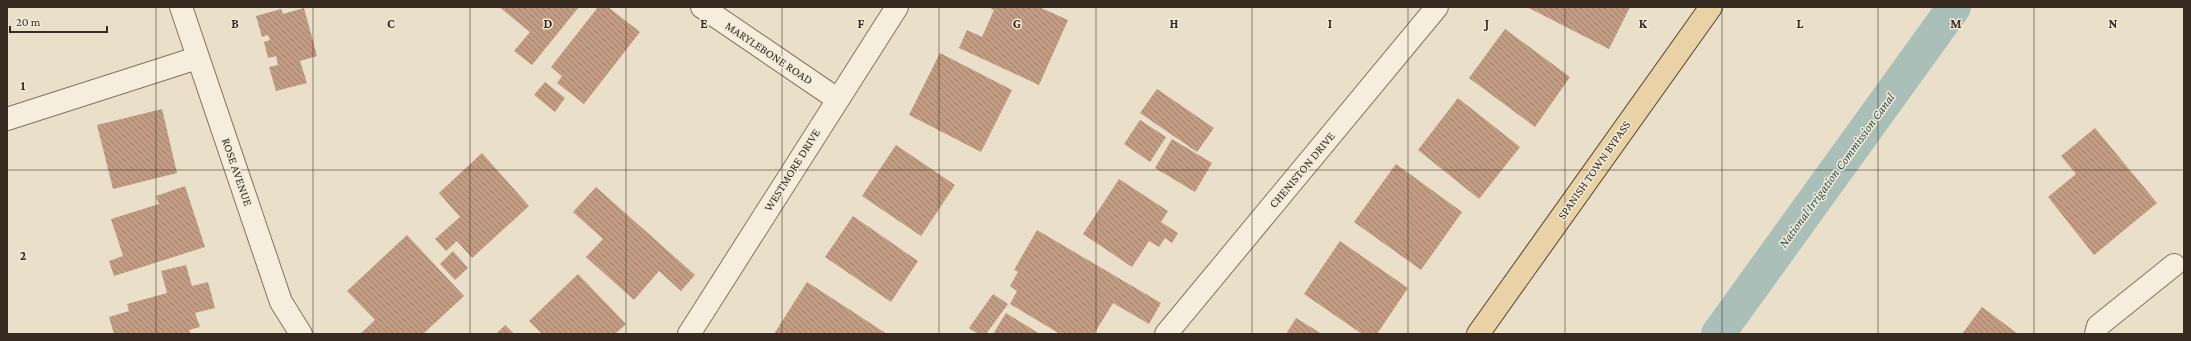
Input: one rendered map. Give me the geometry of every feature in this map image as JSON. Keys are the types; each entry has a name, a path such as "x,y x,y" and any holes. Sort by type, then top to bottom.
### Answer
{"main road":[{"name":"SPANISH TOWN BYPASS","path":"1478,334 1711,7"}],"street":[{"name":"ROSE AVENUE","path":"181,7 281,302 301,334"},
{"name":"MARYLEBONE ROAD","path":"702,7 837,99"},
{"name":"WESTMORE DRIVE","path":"689,334 837,99 897,7"},
{"name":"CHENISTON DRIVE","path":"1166,334 1437,7"},
{"path":"7,119 198,58"},
{"path":"2096,334 2098,326 2174,265"}],"building":[{"path":"499,7 579,7 532,65 514,51 530,32"},
{"path":"598,7 608,7 640,32 584,104 557,83 562,76 551,67"},
{"path":"988,7 1039,7 1068,20 1039,85 959,48 967,30 982,37 994,10"},
{"path":"1527,7 1630,7 1609,49"},
{"path":"304,8 317,56 300,61 307,83 276,91 269,67 278,65 276,56 268,58 264,42 270,40 268,35 262,37 256,16 281,9 283,14"},
{"path":"1505,29 1570,77 1535,127 1469,78"},
{"path":"940,53 1012,90 981,152 909,115"},
{"path":"545,82 565,98 555,112 534,95"},
{"path":"1157,89 1214,128 1197,152 1140,113"},
{"path":"1458,98 1520,147 1479,199 1418,150"},
{"path":"162,109 177,173 113,189 97,125"},
{"path":"1140,120 1166,137 1150,162 1124,144"},
{"path":"2095,128 2157,203 2094,255 2048,197 2076,174 2061,156"},
{"path":"1172,139 1212,163 1195,192 1155,168"},
{"path":"896,145 955,185 921,236 862,196"},
{"path":"482,153 529,206 472,258 457,241 446,251 435,239 460,217 439,193"},
{"path":"1396,164 1462,212 1421,270 1354,222"},
{"path":"1119,179 1168,211 1161,222 1178,233 1172,243 1165,238 1159,247 1149,241 1132,267 1083,234"},
{"path":"185,186 205,247 114,276 109,261 123,256 111,219 159,204 156,196"},
{"path":"596,187 695,275 681,291 659,271 634,300 586,257 603,239 573,212"},
{"path":"853,216 918,261 891,302 825,257"},
{"path":"1037,230 1161,303 1149,324 1113,303 1094,334 1060,334 1010,304 1017,291 1010,286 1018,272 1014,270"},
{"path":"407,235 464,296 423,334 360,334 375,320 347,291"},
{"path":"1340,241 1408,288 1377,334 1362,334 1304,294"},
{"path":"453,251 468,268 455,280 440,264"},
{"path":"186,265 192,286 208,282 215,308 195,313 200,327 189,330 191,334 114,334 109,317 129,311 127,304 167,293 161,271"},
{"path":"578,274 626,324 615,334 542,334 529,321"},
{"path":"807,282 887,334 774,334"},
{"path":"993,294 1008,304 986,334 978,334 969,328"},
{"path":"1982,307 2018,334 1962,334"},
{"path":"1006,313 1040,334 993,334"},
{"path":"1296,318 1322,334 1286,334"},
{"path":"505,325 514,334 496,334"}],"waterway":[{"name":"National Irrigation Commission Canal","path":"1718,334 1954,7"}]}
